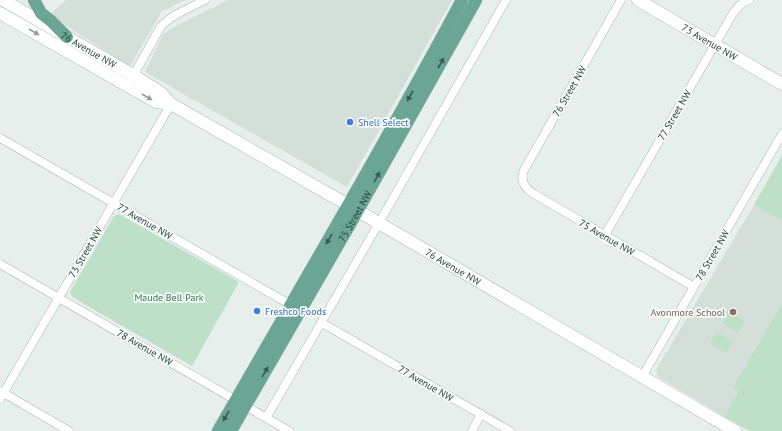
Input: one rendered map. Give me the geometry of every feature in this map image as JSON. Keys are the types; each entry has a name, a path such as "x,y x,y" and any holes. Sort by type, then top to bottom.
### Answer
{"main road":[{"path":"34,0 41,13 67,37"},
{"name":"75 Street NW","path":"231,431 240,403 291,305 353,208 462,0"},
{"name":"75 Street NW","path":"218,431 240,403 476,0"}],"street":[{"name":"76 Avenue NW","path":"3,0 67,37 130,80 156,102 171,104 379,223 642,377 716,426 735,431"},
{"path":"130,80 161,26 172,17 205,0"},
{"path":"266,418 322,323 506,0"},
{"name":"76 Street NW","path":"523,183 522,176 524,170 621,0"},
{"name":"73 Avenue NW","path":"638,0 782,84"},
{"name":"77 Street NW","path":"605,236 714,45 737,8 749,0"},
{"name":"76 Avenue NW","path":"0,13 130,80"},
{"name":"73 Street NW","path":"1,394 59,298 171,104"},
{"name":"78 Street NW","path":"642,377 782,134"},
{"name":"77 Avenue NW","path":"0,138 291,305"},
{"name":"75 Avenue NW","path":"523,183 524,186 530,191 694,287"},
{"name":"78 Avenue NW","path":"0,264 289,431"},
{"name":"77 Avenue NW","path":"322,323 510,431"},
{"path":"1,394 70,431"},
{"path":"472,431 482,414"}],"shaded area":[{"path":"66,0 186,0 162,11 130,66 49,15"},
{"path":"228,0 452,0 347,187 145,72 163,34"},
{"name":"Avonmore School","path":"754,205 782,221 782,303 733,387 738,390 725,417 658,377 656,370"}],"green space":[{"path":"782,155 782,221 754,205"},
{"name":"Maude Bell Park","path":"119,214 239,282 192,366 72,297 70,292 114,216"},
{"path":"782,303 782,431 749,431 725,417 730,404 738,391 733,387"},
{"path":"728,311 745,321 738,333 722,323"},
{"path":"716,332 733,341 726,353 710,344"}],"place":[{"name":"Shell Select","path":"350,122"},
{"name":"Freshco Foods","path":"257,311"},
{"name":"Avonmore School","path":"733,312"}]}
